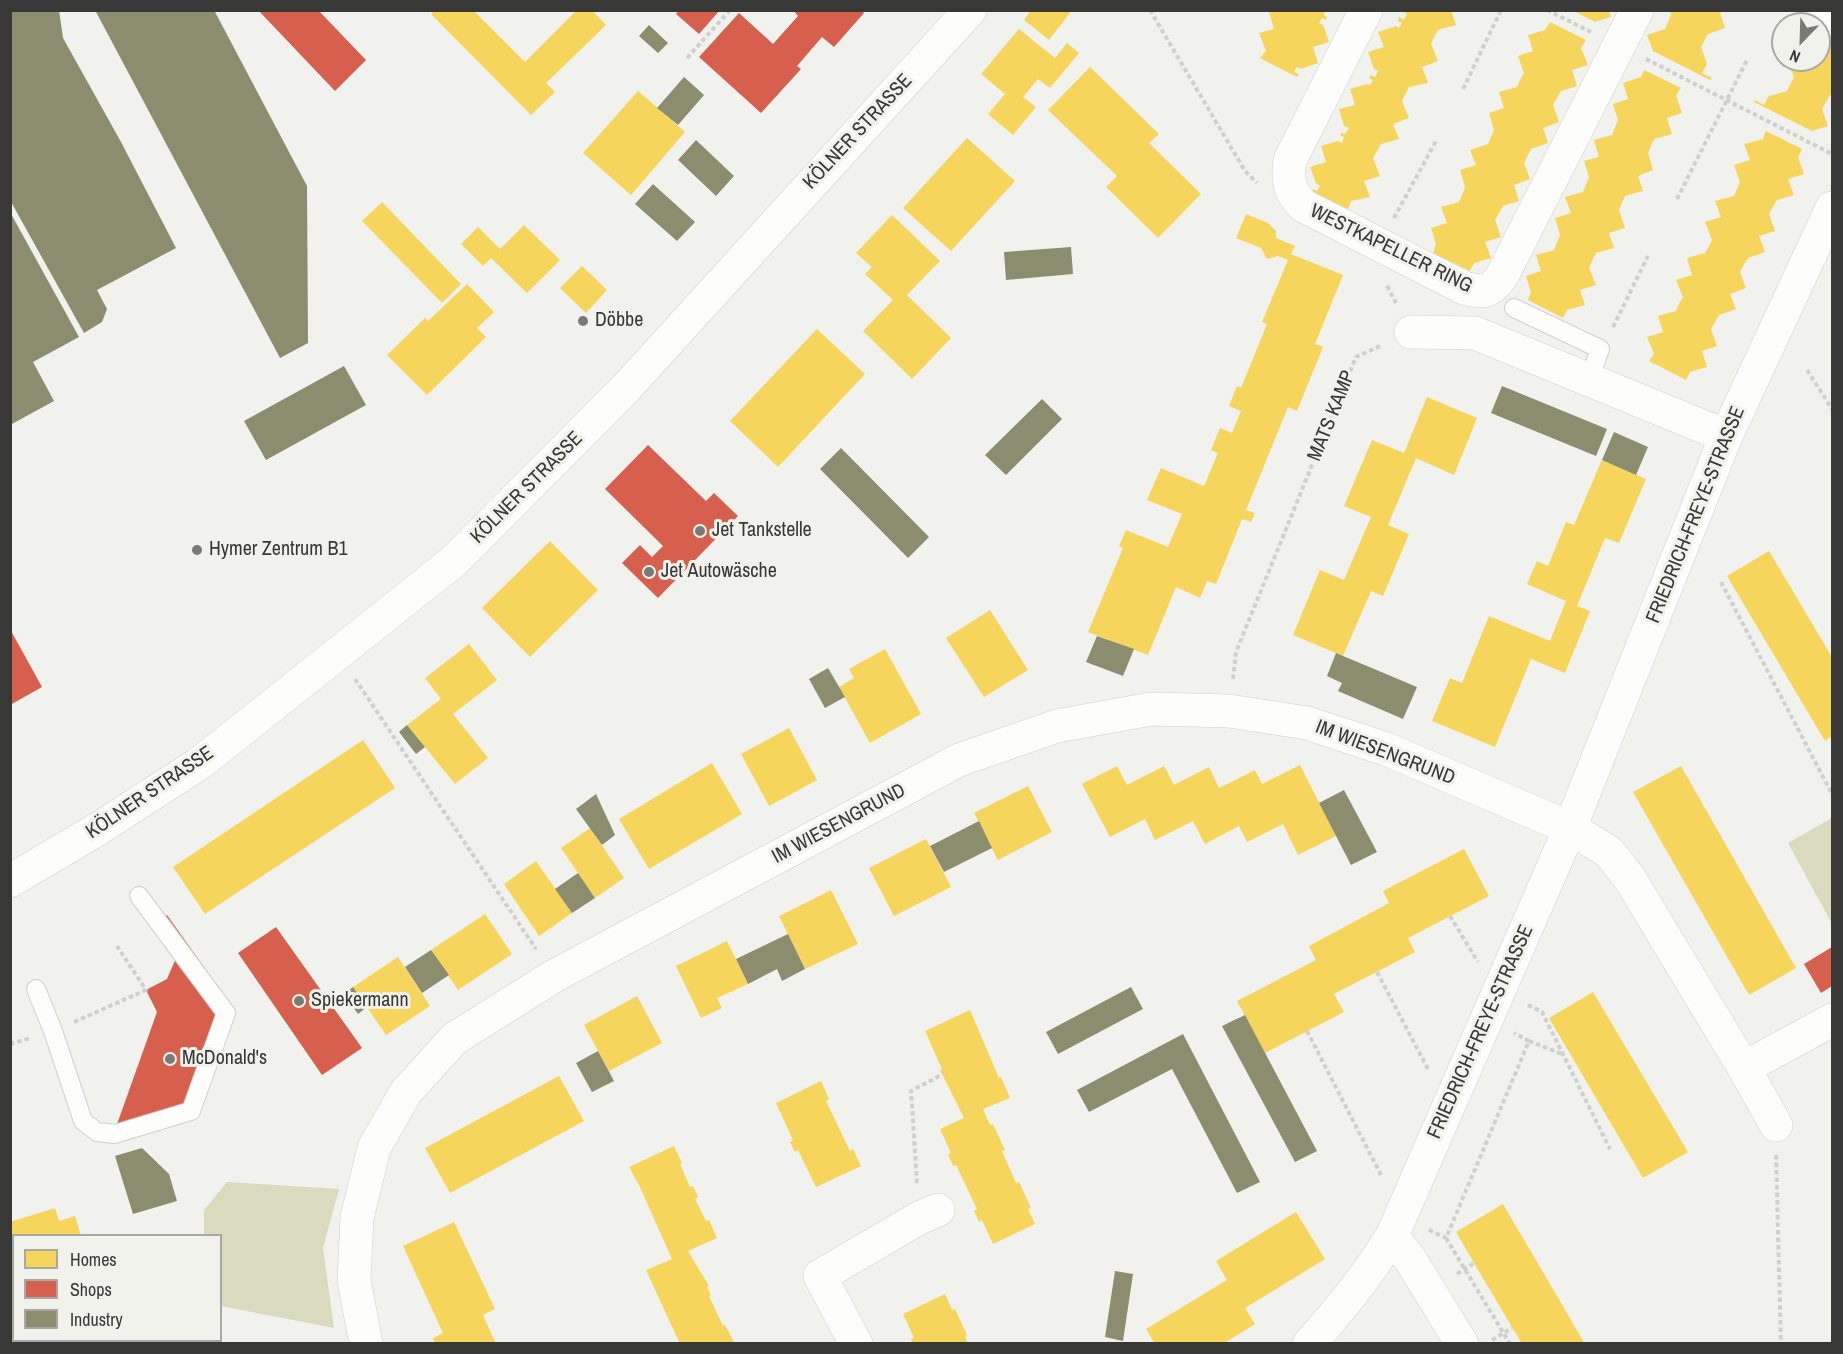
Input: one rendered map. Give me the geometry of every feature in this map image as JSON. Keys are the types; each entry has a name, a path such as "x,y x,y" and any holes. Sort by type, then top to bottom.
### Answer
{"street":[{"name":"KÖLNER STRASSE","path":"10,881 98,829 200,763 454,561 626,388 970,10"},
{"name":"WESTKAPELLER RING","path":"1366,10 1290,160 1288,174 1294,198 1304,206 1464,288 1479,292 1489,289 1502,276 1637,10"},
{"path":"1816,10 1833,19"},
{"name":"FRIEDRICH-FREYE-STRASSE","path":"1309,1344 1401,1237 1448,1106 1570,828 1726,436 1833,208"},
{"path":"1411,332 1475,333 1726,436"},
{"name":"IM WIESENGRUND","path":"366,1344 354,1280 357,1218 374,1148 406,1092 454,1040 554,976 958,760 1057,726 1150,709 1229,711 1307,723 1386,749 1570,828"},
{"path":"1570,828 1609,852 1630,879 1776,1125"},
{"path":"1744,1068 1833,1020"},
{"path":"856,1344 820,1276 929,1214"},
{"path":"1401,1237 1462,1344"}],"lane":[{"path":"1514,308 1600,349 1589,380"},
{"path":"36,989 53,1031 83,1121 97,1132 115,1134 190,1111 226,1013 139,896"}],"path":[{"path":"687,58 730,10"},
{"path":"1463,89 1501,10"},
{"path":"1547,10 1833,154"},
{"path":"1677,199 1747,60"},
{"path":"1398,210 1436,141"},
{"path":"1600,349 1648,256"},
{"name":"MATS KAMP","path":"1229,711 1236,652 1356,357 1411,332"},
{"path":"1807,370 1833,409"},
{"path":"1721,582 1833,794"},
{"path":"338,653 554,976"},
{"path":"1450,916 1498,994 1542,1012 1610,1149"},
{"path":"10,1044 53,1031 146,990 117,946"},
{"path":"1377,972 1448,1106"},
{"path":"1306,1031 1401,1237 1427,1229 1446,1238 1510,1344"},
{"path":"1511,1031 1529,1041 1563,1054"},
{"path":"1446,1238 1529,1041"},
{"path":"929,1214 911,1091 943,1074"},
{"path":"1776,1125 1782,1344"},
{"path":"1486,1344 1512,1328"}],"green space":[{"path":"1832,818 1832,924 1788,843"},
{"path":"227,1182 339,1189 323,1248 334,1328 222,1306 222,1234 204,1234 204,1210"}],"building: Homes":[{"path":"435,10 473,10 525,62 577,10 592,10 606,25 546,83 555,92 531,115 431,14"},
{"path":"1031,10 1067,10 1070,13 1049,40 1024,20"},
{"path":"1325,10 1326,20 1322,18 1319,23 1323,25 1329,42 1313,47 1318,63 1301,69 1297,67 1294,72 1299,74 1297,77 1260,58 1266,51 1259,33 1274,29 1269,12"},
{"path":"1400,10 1451,10 1456,25 1438,30 1431,43 1438,61 1422,67 1428,83 1409,87 1402,101 1409,118 1393,124 1399,139 1381,144 1373,158 1380,176 1364,181 1370,197 1351,201 1348,209 1312,192 1313,189 1317,191 1320,186 1316,183 1310,167 1326,162 1321,146 1338,141 1342,143 1344,137 1340,135 1345,134 1349,128 1344,126 1339,109 1355,105 1350,89 1370,85 1373,80 1369,78 1371,75 1375,77 1378,71 1374,69 1368,52 1384,47 1378,32 1396,26 1399,28 1402,23 1398,21 1399,17 1404,20 1407,14"},
{"path":"1572,10 1609,10 1611,17 1595,22"},
{"path":"1670,10 1726,10 1720,13 1725,28 1708,34 1701,47 1707,64 1702,73 1712,78 1710,80 1653,51 1647,35 1665,29 1671,15"},
{"path":"1550,22 1586,40 1581,48 1588,65 1572,70 1577,86 1561,91 1553,105 1559,122 1543,128 1548,143 1531,149 1524,163 1530,179 1514,185 1519,201 1503,206 1495,220 1501,237 1485,242 1491,258 1474,263 1470,271 1433,253 1436,244 1431,228 1447,223 1441,207 1459,202 1465,187 1460,170 1476,165 1470,150 1488,144 1494,130 1489,113 1504,108 1499,92 1517,87 1524,73 1518,56 1533,51 1528,35 1545,30"},
{"path":"1019,29 1055,58 1067,43 1079,53 1050,88 1038,79 1023,97 1036,107 1013,135 988,114 1005,94 981,74"},
{"path":"1832,32 1832,94 1822,109 1828,126 1812,131 1754,102 1755,100 1764,105 1769,96 1787,91 1794,77 1792,72 1831,72"},
{"path":"1090,67 1159,134 1149,143 1201,194 1158,238 1106,187 1117,176 1048,110"},
{"path":"1644,70 1681,88 1676,95 1682,113 1667,118 1672,134 1654,139 1648,153 1653,170 1638,176 1643,191 1625,196 1619,210 1625,228 1609,233 1614,248 1596,253 1589,268 1596,285 1580,290 1585,305 1567,310 1563,318 1528,300 1531,292 1526,276 1541,271 1536,255 1554,250 1560,235 1555,218 1571,213 1565,197 1583,192 1589,177 1584,161 1599,157 1594,140 1612,135 1618,120 1613,104 1628,99 1623,83 1641,77"},
{"path":"638,91 685,132 631,195 583,153"},
{"path":"1766,131 1802,149 1798,157 1804,174 1788,179 1794,195 1777,200 1769,214 1775,231 1759,236 1765,252 1748,258 1740,272 1746,288 1730,294 1736,309 1719,315 1711,329 1717,346 1702,351 1707,367 1690,372 1686,380 1649,361 1654,354 1647,337 1663,332 1658,316 1676,311 1683,297 1676,280 1692,275 1687,258 1705,253 1708,248 1712,240 1705,222 1721,217 1715,201 1734,196 1740,182 1734,165 1750,160 1744,144 1763,139"},
{"path":"967,138 1015,181 951,251 903,208"},
{"path":"382,202 461,284 442,303 362,221"},
{"path":"1246,214 1268,223 1276,231 1276,238 1295,246 1291,254 1343,275 1315,344 1323,347 1297,411 1288,407 1246,510 1255,513 1251,522 1242,519 1216,584 1207,581 1200,598 1176,587 1148,655 1088,632 1123,548 1119,546 1126,530 1168,547 1182,514 1147,500 1161,468 1204,486 1218,453 1211,450 1220,428 1232,433 1241,411 1229,406 1237,386 1241,388 1267,324 1262,322 1288,260 1278,256 1267,259 1261,248 1236,238"},
{"path":"892,215 940,261 907,295 951,338 912,379 863,331 893,300 865,274 872,267 856,253"},
{"path":"524,225 560,260 527,293 491,258 483,266 461,244 478,227 500,249"},
{"path":"582,266 607,290 586,313 560,288"},
{"path":"467,284 494,312 477,328 486,337 427,395 387,355 425,318 428,321"},
{"path":"817,329 865,374 778,467 730,421"},
{"path":"1427,397 1477,418 1454,475 1416,458 1388,525 1409,534 1383,596 1371,591 1343,656 1293,635 1320,570 1344,580 1371,517 1344,506 1372,440 1404,453"},
{"path":"1602,460 1646,479 1619,543 1605,538 1577,606 1590,611 1565,673 1531,659 1495,747 1432,721 1450,678 1462,683 1489,616 1550,641 1566,601 1527,584 1537,561 1548,566 1566,522 1574,525"},
{"path":"550,541 598,590 530,657 482,608"},
{"path":"1769,551 1832,657 1832,736 1825,741 1727,576"},
{"path":"990,610 1028,670 984,697 946,638"},
{"path":"469,644 497,680 453,714 488,758 455,784 407,725 441,699 425,678"},
{"path":"885,649 921,714 870,743 839,687 854,678 849,669"},
{"path":"789,728 817,780 769,806 741,754"},
{"path":"363,740 395,788 205,914 173,867"},
{"path":"712,763 742,814 649,869 619,819"},
{"path":"1300,765 1336,836 1298,855 1283,824 1247,842 1239,826 1205,844 1193,821 1155,840 1145,819 1110,837 1082,784 1117,766 1127,785 1164,766 1174,785 1209,767 1219,788 1255,770 1262,784"},
{"path":"1681,766 1796,968 1749,995 1633,792"},
{"path":"1028,786 1052,832 998,860 974,813"},
{"path":"590,828 624,878 595,898 561,848"},
{"path":"926,839 951,887 894,916 869,868"},
{"path":"1464,849 1489,896 1408,938 1415,952 1334,994 1344,1012 1265,1053 1237,1001 1316,960 1309,946 1389,903 1383,891"},
{"path":"536,861 572,913 539,936 504,884"},
{"path":"831,890 858,944 805,969 779,916"},
{"path":"485,914 512,954 458,990 431,950"},
{"path":"727,941 748,984 717,998 722,1008 701,1018 676,966"},
{"path":"398,957 430,1006 386,1035 353,987"},
{"path":"1593,992 1688,1152 1643,1178 1549,1018"},
{"path":"637,996 662,1043 609,1071 584,1025"},
{"path":"970,1010 1010,1098 983,1109 1005,1150 1002,1151 1016,1183 1019,1182 1031,1208 1028,1209 1035,1224 993,1244 982,1220 979,1222 974,1211 977,1209 956,1165 953,1166 948,1154 951,1153 940,1129 964,1118 940,1070 942,1069 925,1031"},
{"path":"559,1076 584,1121 450,1193 425,1148"},
{"path":"821,1081 829,1099 826,1101 850,1151 853,1149 861,1166 816,1187 798,1150 795,1152 790,1142 793,1140 776,1103"},
{"path":"674,1146 690,1187 693,1186 698,1197 695,1199 706,1221 709,1220 717,1238 688,1251 709,1286 707,1287 711,1295 709,1296 723,1326 725,1325 735,1344 680,1344 646,1270 672,1259 629,1167"},
{"path":"1503,1204 1585,1344 1522,1344 1474,1263 1456,1232"},
{"path":"55,1208 59,1221 75,1216 80,1234 12,1235 10,1222"},
{"path":"1296,1212 1325,1259 1245,1308 1255,1324 1223,1344 1155,1344 1146,1329 1227,1280 1216,1261"},
{"path":"454,1222 495,1309 483,1315 496,1344 435,1344 433,1338 443,1333 403,1246"},
{"path":"945,1294 967,1335 965,1336 968,1344 913,1344 911,1339 914,1338 903,1314"}],"building: Shops":[{"path":"258,10 318,10 366,60 335,91"},
{"path":"679,10 720,10 699,34 676,14"},
{"path":"793,10 862,10 864,13 834,47 822,37 797,66 801,69 761,113 699,57 739,13 773,44 798,16"},
{"path":"648,445 706,501 714,493 738,516 658,598 622,563 640,545 652,557 663,546 605,489"},
{"path":"10,629 42,687 10,705"},
{"name":"McDonald's","path":"167,915 233,1008 218,1010 183,1107 116,1127 157,1012 146,990 167,979 176,958 154,925"},
{"name":"Spiekermann","path":"276,927 362,1048 322,1075 238,953"},
{"path":"1832,947 1832,986 1821,993 1804,964"}],"building: Industry":[{"path":"10,10 59,10 63,38 176,248 97,290 107,309 102,322 84,333 10,200"},
{"path":"95,10 214,10 307,186 308,343 280,358"},
{"path":"649,25 668,43 658,53 639,36"},
{"path":"684,77 704,95 678,125 657,108"},
{"path":"696,140 734,176 716,196 678,160"},
{"path":"653,184 695,222 677,241 635,204"},
{"path":"10,212 79,337 33,362 54,401 10,425"},
{"path":"1071,247 1073,274 1006,280 1004,252"},
{"path":"344,366 366,405 266,460 244,421"},
{"path":"1502,386 1607,429 1596,456 1491,413"},
{"path":"1042,399 1062,419 1006,475 985,455"},
{"path":"1614,432 1648,447 1636,475 1602,460"},
{"path":"841,448 929,537 908,558 820,469"},
{"path":"1097,636 1134,649 1123,676 1086,662"},
{"path":"1336,653 1417,687 1403,719 1338,691 1342,683 1327,676"},
{"path":"828,668 845,697 825,708 809,679"},
{"path":"407,725 425,747 416,754 399,732"},
{"path":"1344,790 1377,852 1351,865 1319,803"},
{"path":"596,794 615,835 602,845 576,809"},
{"path":"979,821 992,848 944,872 930,846"},
{"path":"578,873 595,898 572,913 555,889"},
{"path":"788,934 805,969 782,981 777,969 748,984 736,959"},
{"path":"431,950 449,975 422,993 405,967"},
{"path":"353,987 367,1007 358,1014 344,994"},
{"path":"1131,987 1143,1009 1058,1054 1046,1032"},
{"path":"1245,1015 1317,1151 1295,1162 1222,1026"},
{"path":"1183,1034 1260,1182 1237,1193 1172,1069 1089,1112 1077,1090"},
{"path":"598,1051 614,1081 592,1092 576,1063"},
{"path":"142,1148 169,1174 177,1201 133,1214 115,1156"},
{"path":"1115,1271 1133,1274 1123,1341 1105,1337"}],"place":[{"name":"Döbbe","path":"583,321"},
{"name":"Jet Tankstelle","path":"700,531"},
{"name":"Hymer Zentrum B1","path":"197,550"},
{"name":"Jet Autowäsche","path":"649,572"},
{"name":"Spiekermann","path":"299,1001"},
{"name":"McDonald's","path":"170,1059"}]}
